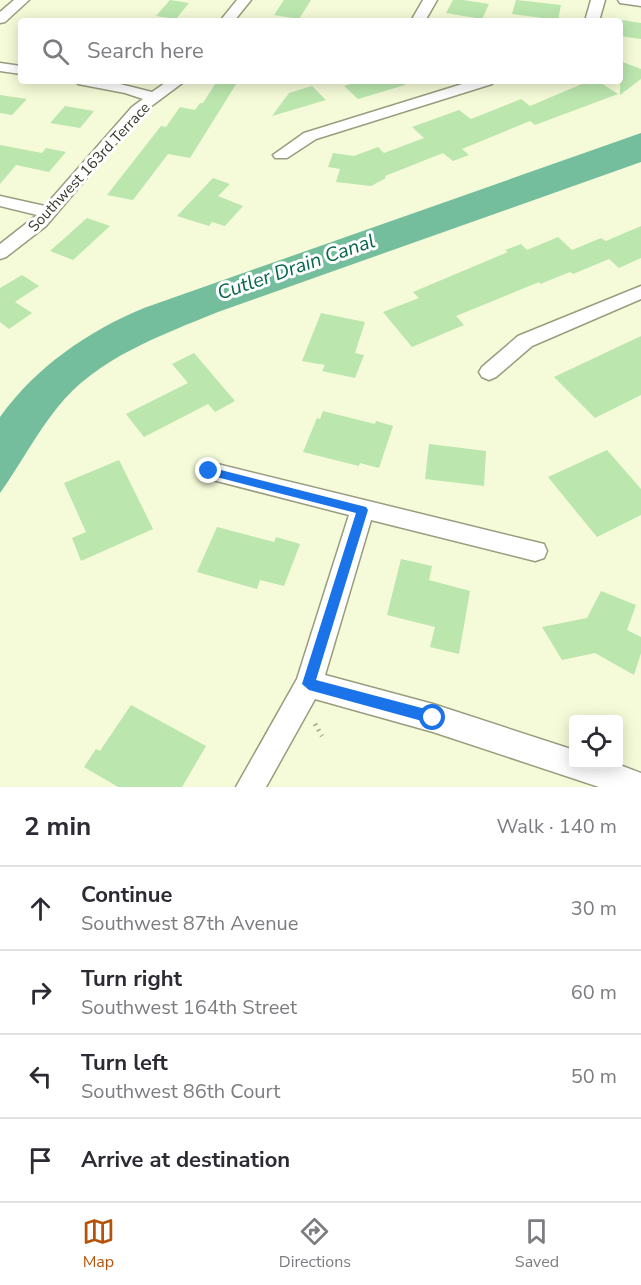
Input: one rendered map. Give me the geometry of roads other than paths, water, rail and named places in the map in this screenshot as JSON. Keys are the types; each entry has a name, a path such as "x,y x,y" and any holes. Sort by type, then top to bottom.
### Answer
{"street":[{"path":"0,19 21,0"},
{"path":"229,18 244,0"},
{"path":"420,18 430,0"},
{"path":"593,18 598,0"},
{"path":"625,0 641,2"},
{"path":"0,67 18,70"},
{"path":"100,84 128,89 154,98"},
{"name":"Southwest 163rd Terrace","path":"0,253 25,235 49,212 131,117 173,84"},
{"path":"436,84 447,93"},
{"path":"281,155 310,136 477,84"},
{"path":"0,201 49,212"},
{"path":"489,372 525,341 641,292"},
{"path":"209,471 535,551"},
{"path":"250,787 309,684 362,510"},
{"path":"309,684 433,718 569,762"},
{"path":"589,769 641,787"}],"water":[{"name":"Cutler Drain Canal","path":"641,133 641,162 218,312 131,350 91,375 73,390 49,418 0,493 0,417 30,382 64,352 83,339 144,308"}]}
